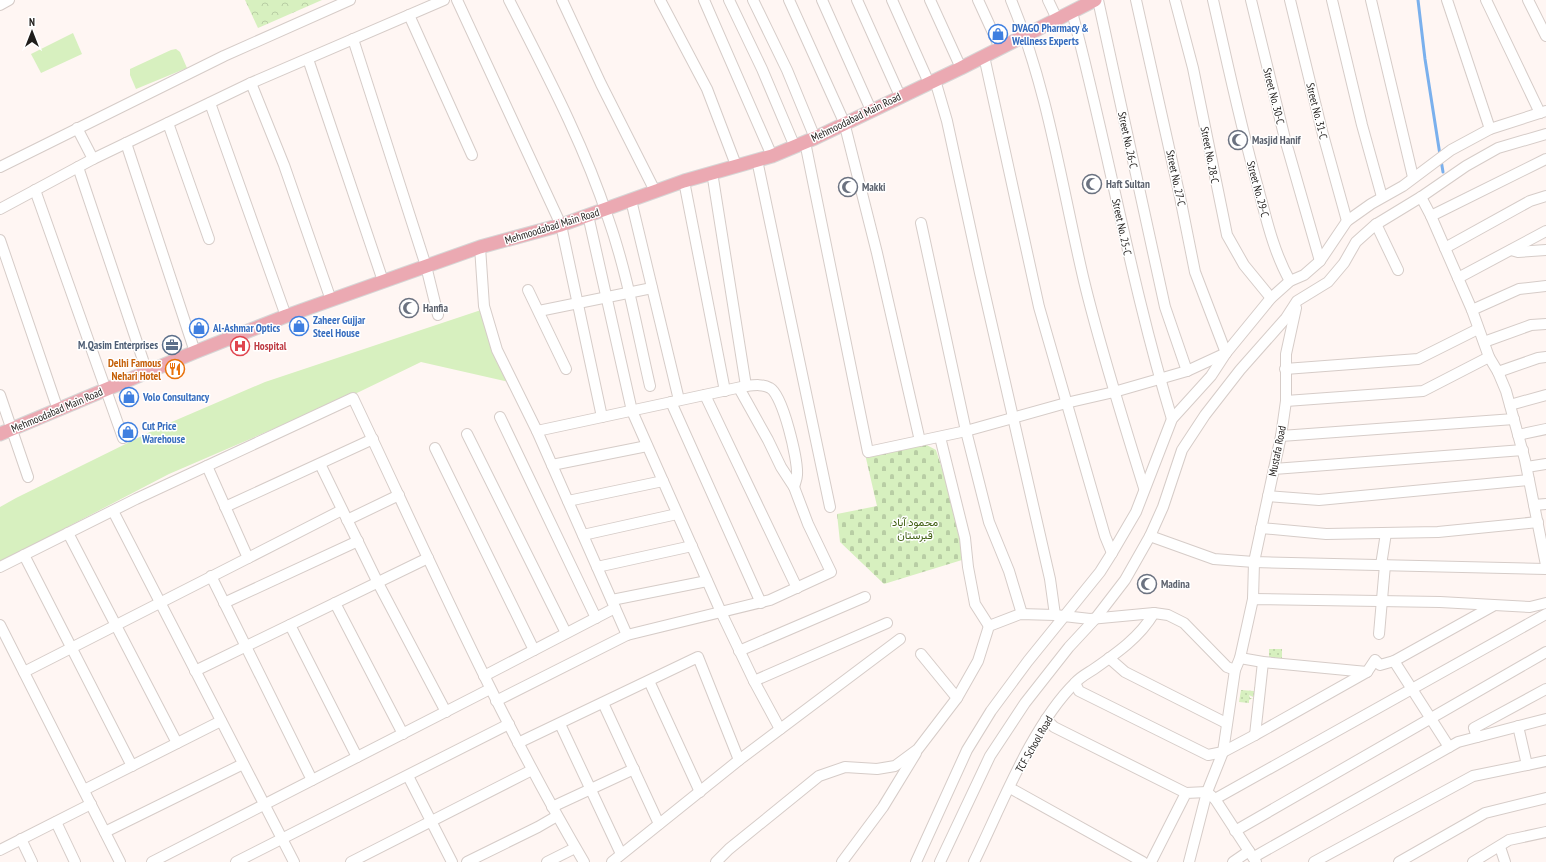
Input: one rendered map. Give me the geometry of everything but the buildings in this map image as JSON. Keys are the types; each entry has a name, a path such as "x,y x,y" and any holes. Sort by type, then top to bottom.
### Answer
{"main road":[{"name":"Mehmoodabad Main Road","path":"6,431 194,352 286,316 383,281 480,247 561,225 712,172 772,156 805,142 844,122 961,68 1086,3"}],"street":[{"path":"0,5 9,0"},
{"path":"0,167 224,56 350,0"},
{"path":"0,209 93,159 210,103 444,0"},
{"path":"456,0 561,225 602,417"},
{"path":"509,0 568,119 605,209 630,293 650,386"},
{"path":"562,0 601,84 655,191"},
{"path":"660,0 707,89 736,165"},
{"path":"704,0 772,156"},
{"path":"729,0 762,69 805,142"},
{"path":"753,0 787,70 805,142 868,452 966,431 1066,403 1114,392 1187,371 1226,353"},
{"path":"789,0 844,122 877,252 920,441"},
{"path":"822,0 871,110"},
{"path":"857,0 900,96"},
{"path":"892,0 932,81 947,121 1050,579 1063,616"},
{"path":"930,0 961,68"},
{"path":"978,0 1000,48"},
{"path":"1011,0 1026,35 1060,171 1084,282 1114,392 1144,488"},
{"path":"1048,0 1057,19"},
{"name":"Street No. 27-C","path":"1136,0 1180,197 1195,272 1226,353"},
{"name":"Street No. 28-C","path":"1175,0 1193,68 1226,235 1244,264 1271,298"},
{"name":"Street No. 29-C","path":"1213,0 1247,147 1272,239 1281,265 1290,281"},
{"name":"Street No. 30-C","path":"1251,0 1285,139 1320,261"},
{"name":"Street No. 31-C","path":"1290,0 1322,131 1347,221"},
{"path":"1332,0 1362,125 1382,197"},
{"path":"1371,0 1413,177"},
{"path":"1447,0 1490,129"},
{"path":"916,862 967,750 1000,699 1032,655 1100,572 1136,512 1144,488 1172,419 1211,376 1226,353 1271,298 1290,281 1304,274 1320,261 1347,221 1382,197 1403,186 1451,150 1490,129 1543,112 1529,94 1486,0"},
{"path":"1528,0 1546,36"},
{"name":"Street No. 26-C","path":"1086,3 1165,307 1187,371"},
{"name":"Street No. 25-C","path":"1086,3 1089,75 1132,272 1172,419"},
{"path":"409,15 472,155"},
{"path":"353,39 426,266 438,315"},
{"path":"984,56 1039,307 1104,536 1112,553"},
{"path":"308,59 383,281"},
{"path":"251,84 284,165 331,300"},
{"path":"210,103 286,316"},
{"path":"168,123 209,239"},
{"path":"77,128 93,159"},
{"path":"940,862 990,756 1025,703 1125,580 1150,536 1163,508 1182,450 1205,414 1240,370 1286,318 1297,302 1328,282 1344,263 1356,242 1376,224 1421,198 1466,166 1498,148 1546,134"},
{"path":"126,143 194,352"},
{"path":"1431,216 1546,159"},
{"path":"757,160 830,507"},
{"path":"78,167 147,372"},
{"path":"496,702 627,635 761,603 831,572 808,524 794,487 781,467 743,387 712,172"},
{"path":"684,181 725,391"},
{"path":"35,190 123,438"},
{"path":"1445,248 1530,201 1546,196"},
{"path":"1421,198 1431,216 1472,310 1489,357 1498,372 1510,405 1527,467 1546,565"},
{"path":"631,200 652,288 675,401 761,603"},
{"path":"588,215 632,411 739,651 780,729"},
{"path":"921,223 966,431 989,522 1009,571 1022,614"},
{"path":"1376,224 1398,270"},
{"path":"1458,278 1546,231"},
{"path":"0,240 58,410"},
{"path":"480,247 484,306 497,350 538,431 627,635"},
{"path":"1511,250 1518,252 1546,250"},
{"path":"1472,310 1519,288 1546,286"},
{"path":"538,311 652,288"},
{"path":"528,290 566,369"},
{"name":"Mustafa Road","path":"1189,862 1207,792 1223,752 1226,723 1235,670 1240,658 1253,600 1254,562 1281,436 1286,401 1285,370 1297,302"},
{"path":"1484,342 1531,325 1546,324"},
{"path":"1285,370 1418,359 1478,329"},
{"path":"1286,401 1423,391 1489,357"},
{"path":"1498,372 1538,358 1546,357"},
{"path":"538,431 675,401 743,387 761,385 772,389 780,398 787,422 798,476 794,487"},
{"path":"705,395 797,588"},
{"path":"1510,405 1546,395"},
{"path":"0,396 6,431 28,477"},
{"path":"0,567 112,511 353,398 496,702 552,807 584,862"},
{"path":"500,417 596,618"},
{"path":"1281,436 1514,419"},
{"path":"1518,435 1546,429"},
{"path":"467,434 566,633"},
{"path":"842,862 883,807 918,750 957,698 978,661 989,626 975,604 968,567 965,538 940,437"},
{"path":"225,508 373,440"},
{"path":"552,465 647,446"},
{"path":"435,448 534,650"},
{"path":"1274,469 1522,450"},
{"path":"320,464 378,583 446,712"},
{"path":"1527,467 1546,464"},
{"path":"207,466 248,558"},
{"path":"1268,496 1319,500 1529,480"},
{"path":"568,501 663,481"},
{"path":"347,520 399,496"},
{"path":"1534,505 1546,504"},
{"path":"24,672 342,510"},
{"path":"112,511 294,862"},
{"path":"583,535 678,514"},
{"path":"1261,528 1326,534 1438,532 1538,522"},
{"path":"68,533 177,743"},
{"path":"1379,634 1383,602 1383,565 1386,533"},
{"path":"1150,536 1214,559 1254,562 1546,569"},
{"path":"224,603 358,541"},
{"path":"597,567 692,546"},
{"path":"24,555 132,766"},
{"path":"195,671 428,558"},
{"path":"211,576 312,780"},
{"path":"484,676 596,618 613,604 707,581"},
{"path":"739,651 865,597"},
{"path":"1253,600 1383,602 1530,607 1546,604"},
{"path":"334,603 403,734"},
{"path":"1075,683 1079,691 1208,755 1223,752 1367,672 1375,660 1380,665 1394,661 1493,606"},
{"path":"989,626 1022,614 1093,619 1154,613 1168,615 1184,623 1227,667 1235,670"},
{"name":"TCF School Road","path":"974,862 1046,719 1075,683 1133,639 1148,624 1154,613"},
{"path":"1215,799 1413,690 1546,614"},
{"path":"754,681 887,623"},
{"path":"0,625 120,862"},
{"path":"290,625 357,757"},
{"path":"612,862 739,760 900,639"},
{"path":"1235,831 1546,652"},
{"path":"921,654 957,698"},
{"path":"518,743 698,658 739,760"},
{"path":"1108,658 1125,672 1226,723"},
{"path":"1240,658 1263,662 1367,672"},
{"path":"1394,661 1449,748"},
{"path":"1255,735 1263,662"},
{"path":"649,681 700,792"},
{"path":"1476,738 1474,728 1546,688"},
{"path":"153,862 490,689"},
{"path":"603,703 659,824"},
{"path":"1046,719 1054,727 1186,793 1207,792 1215,799 1253,857"},
{"path":"1233,862 1253,857 1458,742 1546,719"},
{"path":"84,790 221,721"},
{"path":"236,862 508,724"},
{"path":"560,724 621,854"},
{"path":"1518,726 1527,765"},
{"path":"716,862 729,848 819,776 845,767 877,769 895,766 918,750"},
{"path":"1215,799 1302,751"},
{"path":"1314,862 1473,776 1546,761"},
{"path":"105,832 243,764"},
{"path":"552,807 634,769"},
{"path":"351,862 532,770"},
{"path":"408,776 452,862"},
{"path":"1010,788 1143,862"},
{"path":"1151,862 1186,793"},
{"path":"1399,862 1485,813 1546,798"},
{"path":"0,850 91,804"},
{"path":"468,862 557,816"},
{"path":"56,822 76,862"},
{"path":"1473,862 1500,847 1509,840 1546,832"},
{"path":"21,840 32,862"},
{"path":"1500,847 1505,862"},
{"path":"546,862 575,848"}],"green space":[{"path":"245,0 322,0 258,28"},
{"path":"73,33 82,54 41,73 31,54"},
{"path":"176,49 180,52 187,68 136,89 130,75 130,69"},
{"path":"481,310 509,382 421,362 359,392 169,474 0,562 0,507 16,498 160,427 265,382"},
{"name":"محمود آباد قبرستان","path":"921,442 936,450 962,531 962,560 884,584 840,542 837,514 877,506 865,454"},
{"path":"1269,649 1282,649 1282,663 1269,662"},
{"path":"1254,687 1257,687 1256,694 1253,697 1249,695 1250,698 1253,698 1249,700 1249,703 1239,702 1241,690 1254,691"}],"waterway":[{"path":"1418,0 1425,59 1440,155"},
{"path":"1441,160 1443,172"}],"place":[{"name":"DVAGO Pharmacy & Wellness Experts","path":"998,34"},
{"name":"Masjid Hanif","path":"1238,140"},
{"name":"Haft Sultan","path":"1092,184"},
{"name":"Makki","path":"848,187"},
{"name":"Hanfia","path":"409,308"},
{"name":"Zaheer Gujjar Steel House","path":"299,326"},
{"name":"Al-Ashmar Optics","path":"199,328"},
{"name":"M.Qasim Enterprises","path":"172,345"},
{"name":"Hospital","path":"240,346"},
{"name":"Delhi Famous Nehari Hotel","path":"175,369"},
{"name":"Volo Consultancy","path":"129,397"},
{"name":"Cut Price Warehouse","path":"128,432"},
{"name":"Madina","path":"1147,584"}]}
